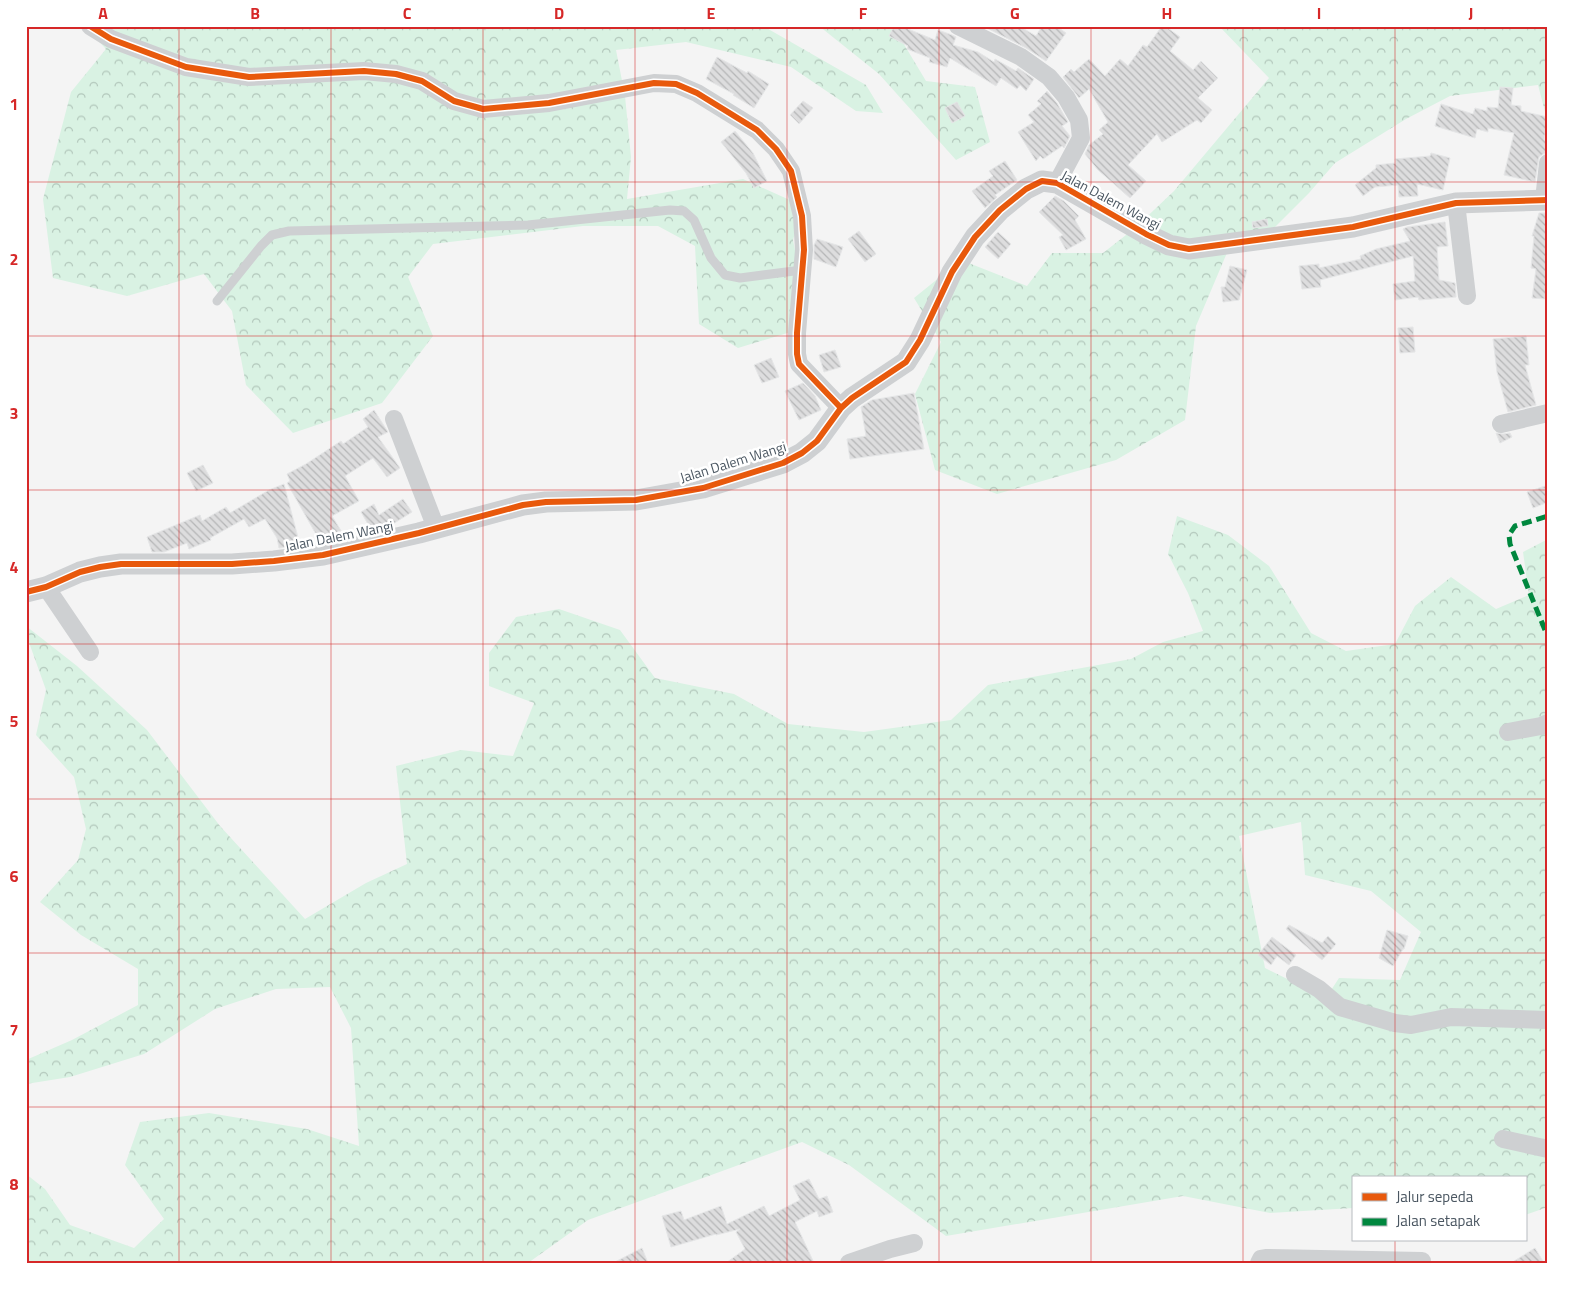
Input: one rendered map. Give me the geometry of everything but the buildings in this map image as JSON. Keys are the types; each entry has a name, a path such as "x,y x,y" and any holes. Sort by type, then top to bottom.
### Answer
{"street":[{"path":"90,26 112,39 186,67 249,77 364,71 396,74 422,81 454,101 483,109 549,103 654,83 676,84 697,93 757,130 776,149 791,171 802,216 804,250 797,333 799,364 841,408"},
{"path":"958,26 1021,56 1049,77 1066,98 1080,120 1081,138 1057,183"},
{"path":"1546,200 1548,163"},
{"name":"Jalan Dalem Wangi","path":"36,589 80,572 121,564 232,564 323,555 523,505 546,502 636,500 703,488 783,463 802,453 816,441 841,408 852,398 906,362 920,340 952,272 975,237 1000,210 1026,189 1042,182 1057,183 1146,234 1169,245 1188,249 1353,226 1456,204 1546,200"},
{"path":"1456,204 1467,296"},
{"path":"1501,424 1548,413"},
{"path":"394,419 436,528"},
{"path":"36,589 90,652"},
{"path":"1508,732 1548,723"},
{"path":"1295,975 1319,989 1340,1007 1395,1023 1411,1025 1451,1017 1548,1020"},
{"path":"1502,1138 1548,1149"},
{"path":"849,1263 914,1243"},
{"path":"1259,1263 1261,1259 1267,1258 1422,1261"}],"lane":[{"path":"217,301 272,235 289,231 528,226 670,210 684,211 694,220 711,258 725,275 740,278 802,270"}],"green space":[{"path":"84,26 763,26 866,85 883,113 856,111 791,67 686,42 616,50 625,96 631,157 627,199 743,179 803,206 793,240 802,286 794,331 738,348 699,324 695,246 658,226 583,226 433,244 408,277 433,336 382,403 293,433 246,385 232,311 204,274 127,296 53,278 43,199 71,92 106,49"},
{"path":"819,26 893,26 926,81 975,87 990,142 956,160 879,74"},
{"path":"1219,26 1548,26 1548,123 1538,85 1450,96 1406,119 1335,163 1309,193 1267,235 1229,248 1196,326 1185,420 1116,460 997,494 935,470 915,394 941,342 914,298 961,260 1027,286 1052,253 1103,253 1135,228 1174,191 1269,78"},
{"path":"1177,516 1228,535 1269,566 1311,633 1346,651 1395,644 1415,606 1451,577 1496,609 1529,595 1523,552 1548,539 1548,1207 1526,1215 1526,1176 1352,1176 1352,1208 1270,1213 1183,1196 946,1236 849,1165 802,1142 588,1220 528,1263 26,1263 26,1174 45,1189 70,1225 134,1248 164,1219 125,1165 140,1122 209,1113 307,1129 359,1146 351,1028 330,987 276,989 215,1009 144,1054 70,1077 26,1084 26,1060 72,1040 138,1005 138,969 81,935 40,902 78,860 86,829 74,777 36,735 46,690 26,634 26,626 77,666 147,730 220,826 305,919 366,883 407,864 396,766 461,750 513,756 534,703 489,686 489,653 516,617 559,609 620,630 655,678 734,694 788,724 864,732 951,720 988,685 1131,659 1163,642 1203,631 1188,593 1168,554","holes":["1301,822 1305,875 1371,891 1421,932 1400,980 1339,978 1326,998 1265,968 1239,836"]}],"marked path":[{"path":"1545,630 1510,544 1509,535 1515,526 1548,516"}],"cycle path":[{"path":"90,26 111,39 186,67 249,77 364,71 396,74 422,81 454,101 483,109 549,103 654,83 676,84 697,93 757,130 776,149 791,171 802,216 804,250 797,333 799,364 841,408"},
{"path":"26,592 46,587 80,572 121,564 232,564 323,555 419,533 523,505 546,502 636,500 703,488 783,463 802,453 817,441 841,408 852,398 906,362 920,340 952,272 975,237 1000,210 1026,189 1042,181 1057,183 1146,234 1169,245 1189,249 1353,227 1456,203 1548,200"}]}
